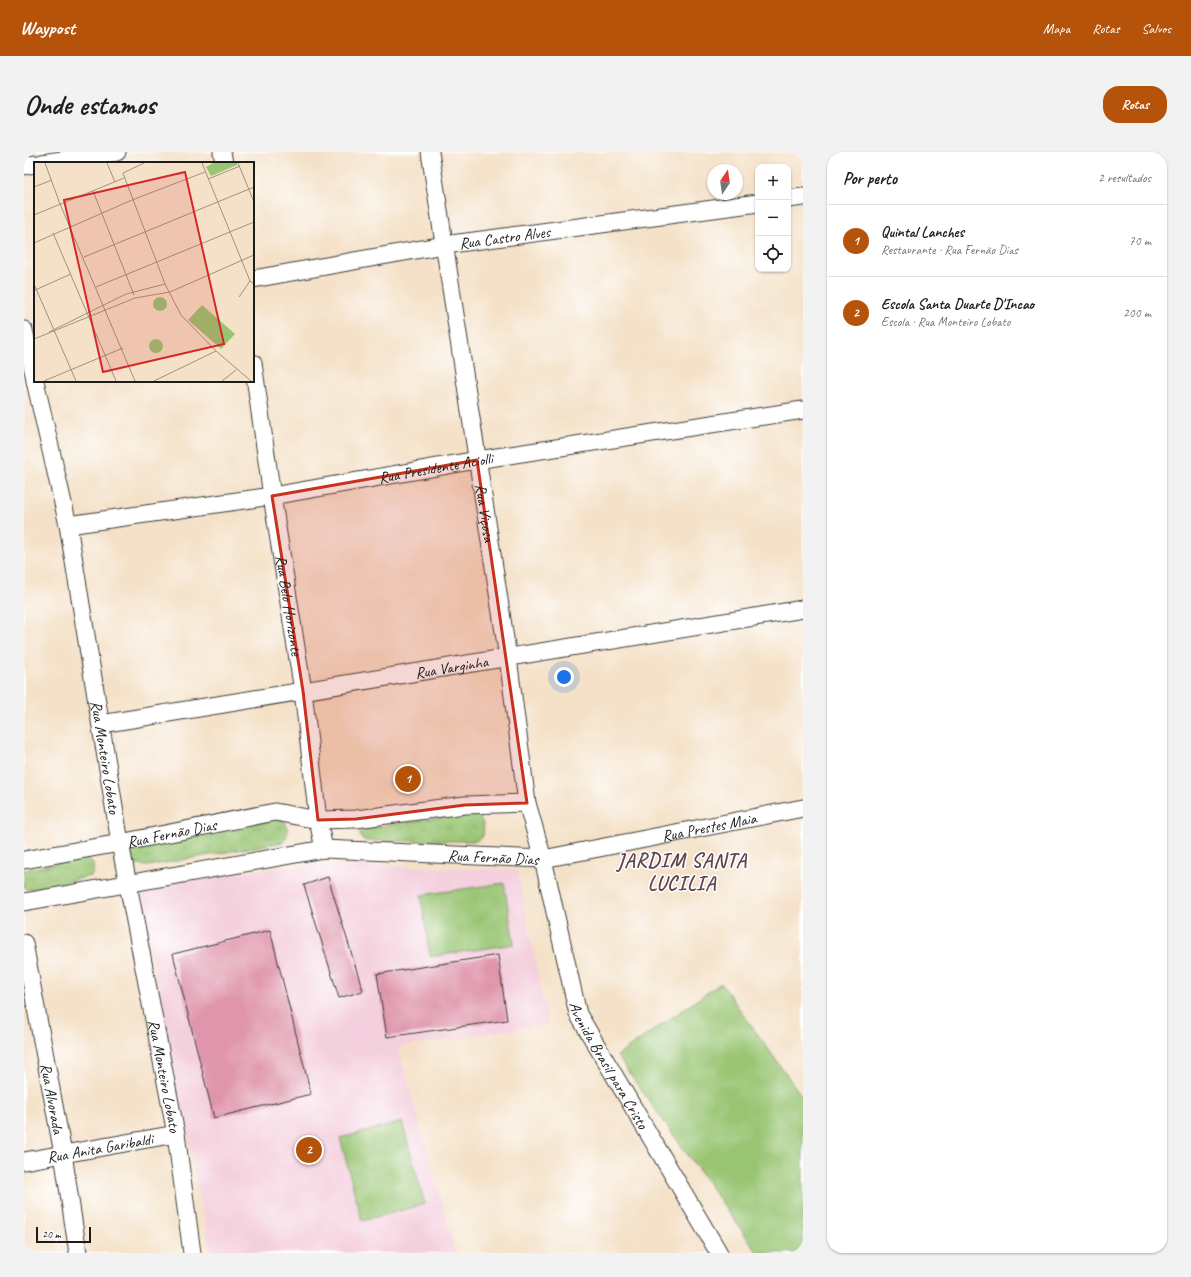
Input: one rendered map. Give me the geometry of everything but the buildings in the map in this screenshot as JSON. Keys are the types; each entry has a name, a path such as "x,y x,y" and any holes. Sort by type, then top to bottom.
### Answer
{"street":[{"path":"49,162 117,152"},
{"path":"222,152 224,162"},
{"name":"Rua Viçosa","path":"430,152 508,658 527,803"},
{"path":"24,166 34,164"},
{"path":"791,199 803,197"},
{"name":"Rua Castro Alves","path":"254,279 444,245 755,203"},
{"path":"24,329 34,325"},
{"name":"Rua Monteiro Lobato","path":"24,329 34,375"},
{"name":"Rua Belo Horizonte","path":"254,370 272,496 303,691 318,820 324,849"},
{"name":"Rua Monteiro Lobato","path":"35,382 68,525 120,843 176,1134 192,1253"},
{"name":"Rua Presidente Aciolli","path":"68,525 272,496 477,460 803,410"},
{"name":"Rua Varginha","path":"101,724 803,610"},
{"name":"Rua Fernão Dias","path":"24,860 120,843 275,812 318,820 356,819 465,806 527,803 543,859 324,849 24,902"},
{"name":"Rua Prestes Maia","path":"543,859 803,808"},
{"name":"Avenida Brasil para Cristo","path":"543,859 578,1014 719,1253"},
{"name":"Rua Alvorada","path":"24,943 63,1154 78,1253"},
{"name":"Rua Anita Garibaldi","path":"24,1161 176,1134"}],"highlighted area":[{"path":"477,460 527,803 465,805 356,819 318,820 303,691 272,496"}],"shaded area":[{"path":"320,864 517,870 548,1024 398,1047 456,1253 211,1253 137,884"}],"green space":[{"path":"470,813 480,818 484,828 483,836 476,841 365,841 360,837 360,832 362,829"},
{"path":"273,816 285,822 287,827 286,837 283,842 148,866 136,865 131,859 131,853 137,845"},
{"path":"84,858 90,860 93,864 93,873 91,876 31,889 26,889 24,887 24,870"},
{"path":"504,883 514,944 430,957 421,895"},
{"path":"721,983 803,1098 803,1253 758,1253 617,1056"},
{"path":"402,1122 425,1204 362,1221 340,1138"}],"place":[{"name":"Quintal Lanches","path":"408,779"},
{"name":"Escola Santa Duarte D'Incao","path":"309,1150"}],"district":[{"name":"JARDIM SANTA LUCILIA","path":"682,872"}]}
